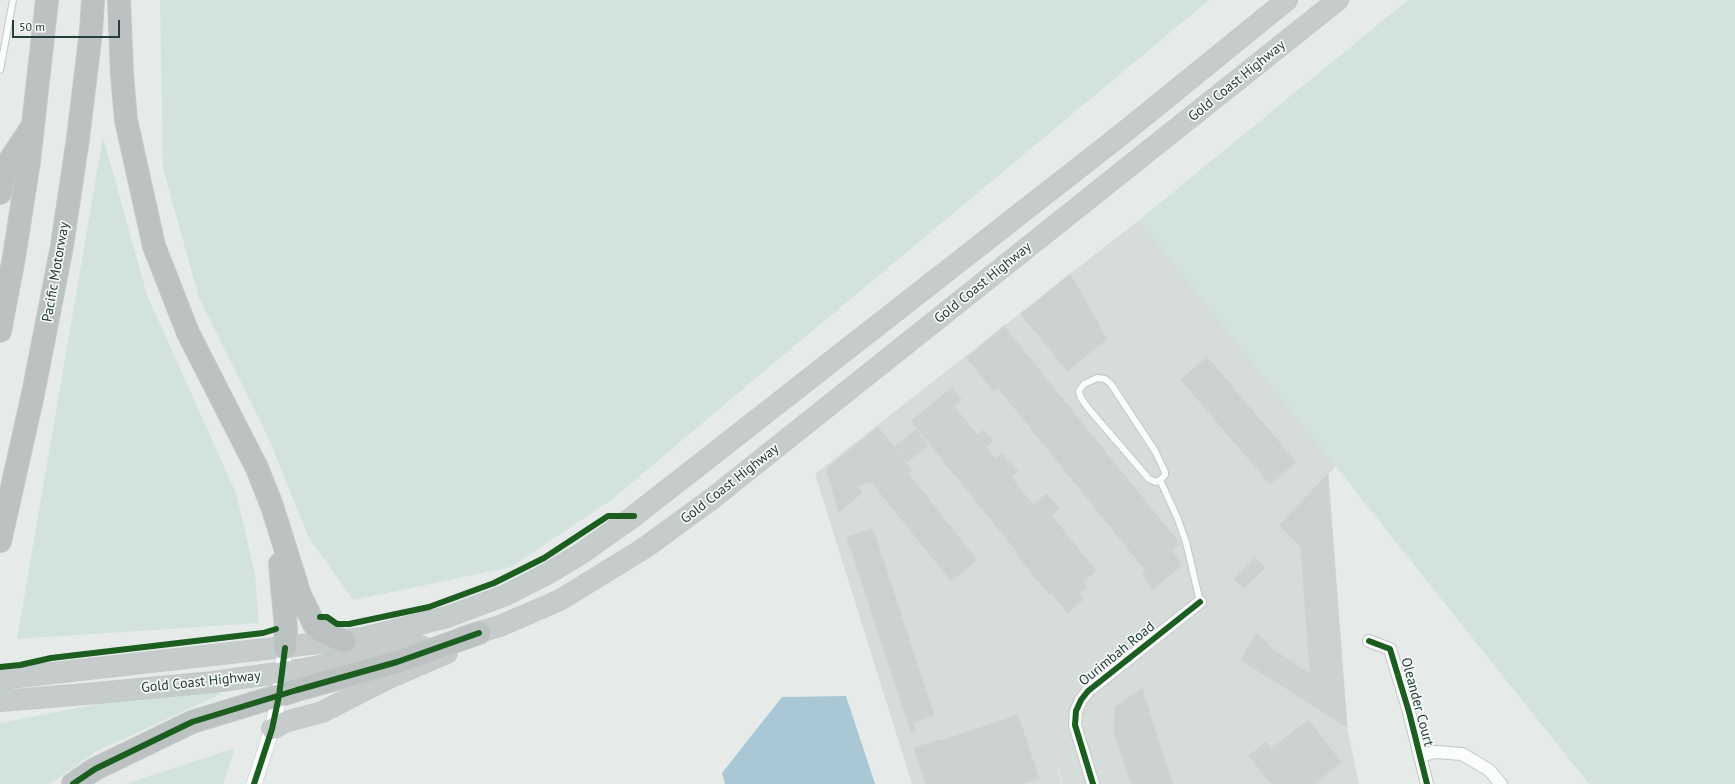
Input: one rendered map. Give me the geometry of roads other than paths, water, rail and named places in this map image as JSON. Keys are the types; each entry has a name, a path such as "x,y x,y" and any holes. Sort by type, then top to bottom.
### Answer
{"highway":[{"path":"0,331 14,257 34,123 47,0"},
{"name":"Pacific Motorway","path":"0,541 33,394 62,246 82,108 93,0"},
{"path":"119,0 122,75 126,120 154,246 188,333 256,468 272,506 300,595 314,624 321,631 345,641"},
{"name":"Gold Coast Highway","path":"0,679 345,641 423,624 472,608 529,584 582,553 634,516 1122,134 1287,0"},
{"name":"Gold Coast Highway","path":"0,701 206,682 352,661 480,633 533,612 583,586 643,549 713,498 1338,0"},
{"path":"0,193 6,166 34,123"},
{"path":"272,506 283,584 286,628 285,648"},
{"path":"73,784 102,765 192,722 398,662 480,633"},
{"path":"272,729 280,724 322,712 389,678 444,654 480,633"}],"street":[{"name":"Ourimbah Road","path":"1093,784 1075,725 1076,711 1081,700 1088,691 1200,602"},
{"name":"Oleander Court","path":"1369,641 1390,649 1427,784"},
{"path":"254,784 272,729 279,696 285,648"},
{"path":"1420,756 1435,752 1462,754 1489,770 1501,784"}],"lane":[{"path":"0,70 13,0"},
{"path":"1098,378 1105,379 1110,384 1161,463 1165,475 1160,480 1156,482 1149,479 1088,408 1079,392 1084,384 1098,378"},
{"path":"1160,480 1177,517 1186,542 1200,602"}],"water":[{"path":"846,696 875,784 725,784 722,773 782,697"}]}
